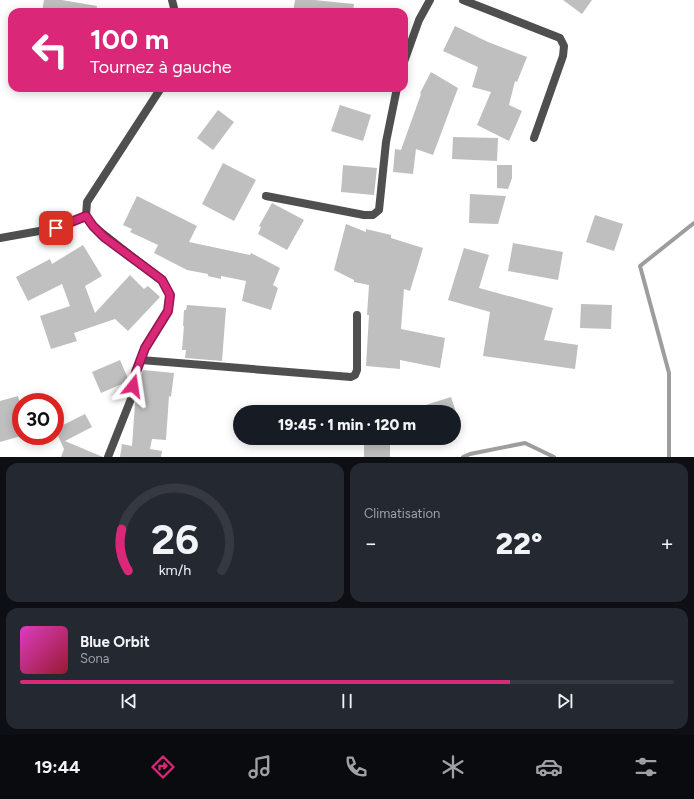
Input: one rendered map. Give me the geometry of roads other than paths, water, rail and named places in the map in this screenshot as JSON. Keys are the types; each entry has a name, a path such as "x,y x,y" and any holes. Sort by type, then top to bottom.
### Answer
{"street":[{"path":"408,51 419,20 430,0"},
{"path":"463,0 560,38 564,46 562,56 534,138"},
{"path":"108,457 130,400 136,372 145,348 168,311 170,295 162,280 104,237 93,226 86,216 87,202 158,92"},
{"path":"266,196 364,215 373,215 379,210 386,142 396,92"},
{"path":"0,238 56,228 86,216"},
{"path":"141,360 351,377 355,375 357,370 357,315"}],"waterway":[{"path":"669,457 669,373 640,266 694,223"},
{"path":"463,457 470,454 525,443 554,457"}]}
